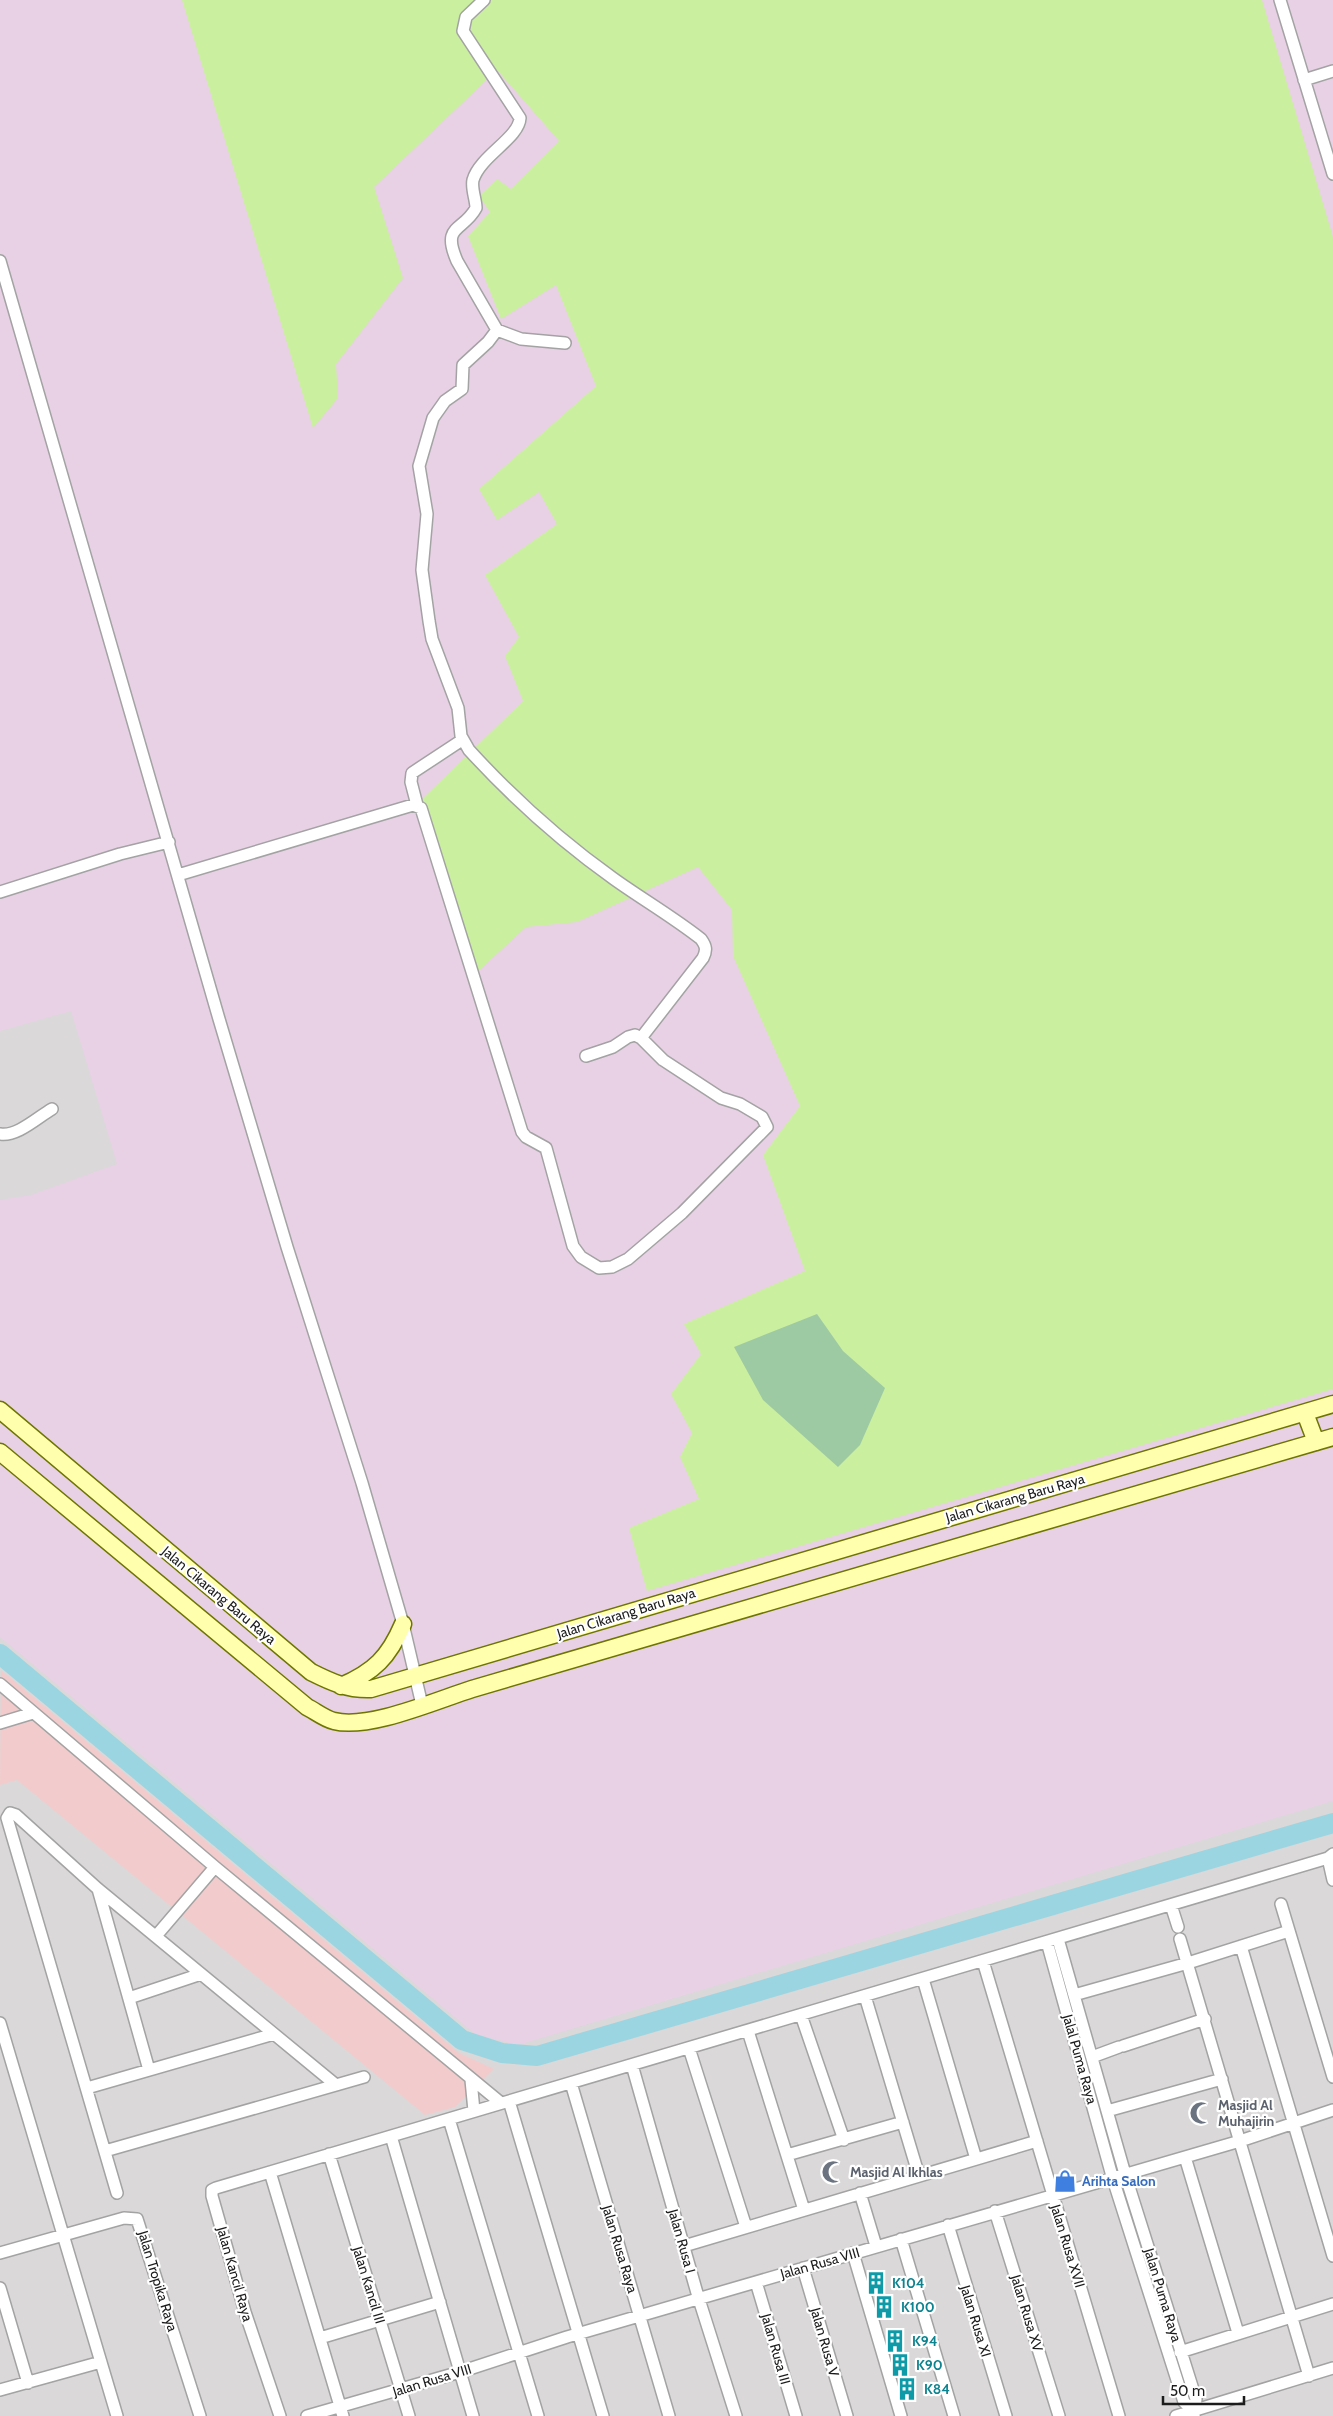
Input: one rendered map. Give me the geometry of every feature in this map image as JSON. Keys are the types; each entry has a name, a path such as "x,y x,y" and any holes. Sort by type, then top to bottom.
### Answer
{"main road":[{"name":"Jalan Cikarang Baru Raya","path":"0,1410 311,1672 341,1686 357,1690 371,1689 1333,1404"},
{"path":"1305,1413 1316,1442"},
{"name":"Jalan Cikarang Baru Raya","path":"0,1452 307,1707 334,1721 360,1722 388,1716 510,1678 1333,1437"},
{"path":"341,1686 362,1677 380,1663 394,1645 403,1624"}],"street":[{"path":"484,0 466,17 462,25 463,31 520,118 520,124 487,157 473,181 476,208 458,226 451,244 457,261 497,330 521,338 565,343"},
{"path":"1280,0 1333,174"},
{"path":"1304,80 1333,71"},
{"path":"0,261 227,1046 287,1247 362,1483 403,1624 422,1705"},
{"path":"497,330 488,342 463,365 462,389 459,394 445,402 433,418 419,466 427,514 422,570 432,639 458,708 462,740 482,765 544,823 614,879 664,910 705,944 706,952 703,958 642,1038"},
{"path":"462,740 412,773 411,782 417,805 424,811 522,1132 526,1137 546,1148 573,1246 581,1257 598,1268 612,1267 628,1259 682,1213 767,1126 762,1117 740,1104 721,1098 663,1060 642,1038 635,1035 628,1037 613,1047 586,1056"},
{"path":"178,875 417,805"},
{"path":"0,892 120,854 169,842"},
{"path":"0,1134 6,1135 19,1129 52,1109"},
{"path":"0,1684 472,2080 505,2102 603,2416"},
{"path":"0,1723 33,1713"},
{"path":"117,2193 7,1818 10,1814 16,1815 98,1889 336,2085"},
{"path":"342,2411 270,2172 1058,1939 1330,1856 1333,1880"},
{"path":"156,1936 216,1867"},
{"path":"98,1889 149,2070"},
{"path":"1281,1904 1333,2077"},
{"path":"1171,1905 1309,2376"},
{"path":"1074,1995 1188,1963 1288,1931"},
{"name":"Jalan Puma Raya","path":"1058,1939 1125,2174 1196,2399 1193,2413"},
{"name":"Jalal Puma Raya","path":"1047,1942 1112,2176"},
{"path":"1241,1946 1333,2256"},
{"name":"Jalan Rusa XVII","path":"983,1961 1119,2416"},
{"path":"129,1998 201,1974"},
{"path":"923,1979 976,2159"},
{"path":"865,1996 919,2176"},
{"path":"801,2015 844,2140"},
{"path":"1092,2057 1204,2019"},
{"path":"0,2024 117,2416"},
{"path":"748,2030 804,2210"},
{"path":"86,2088 274,2034"},
{"path":"689,2048 746,2227"},
{"name":"Jalan Rusa I","path":"632,2065 699,2299 736,2416"},
{"path":"105,2151 364,2077"},
{"path":"1107,2111 1222,2079"},
{"path":"472,2080 474,2112"},
{"name":"Jalan Rusa Raya","path":"571,2083 669,2416"},
{"name":"Jalan Rusa VIII","path":"307,2416 342,2411 400,2389 460,2372 518,2352 1112,2176 1240,2141 1333,2110"},
{"path":"449,2119 538,2416"},
{"path":"787,2155 903,2122"},
{"path":"390,2136 474,2416"},
{"path":"684,2246 1037,2141"},
{"name":"Jalan Kancil III","path":"329,2154 409,2416"},
{"path":"1185,2157 1238,2333"},
{"name":"Jalan Kancil Raya","path":"270,2172 216,2188 212,2193 245,2312 280,2416"},
{"name":"Jalan Puma Raya","path":"1112,2176 1184,2402 1193,2413"},
{"path":"860,2194 876,2246"},
{"name":"Jalan Rusa XV","path":"995,2211 1059,2416"},
{"name":"Jalan Tropika Raya","path":"63,2235 124,2218 133,2217 138,2220 200,2416"},
{"name":"Jalan Rusa XI","path":"948,2225 1006,2416"},
{"path":"0,2253 63,2235"},
{"path":"901,2239 954,2416"},
{"path":"853,2253 901,2416"},
{"name":"Jalan Rusa V","path":"803,2268 847,2416"},
{"name":"Jalan Rusa III","path":"756,2282 796,2416"},
{"path":"0,2288 28,2383"},
{"path":"320,2338 440,2302"},
{"path":"1180,2352 1333,2304"},
{"path":"0,2390 101,2362"},
{"path":"1176,2416 1193,2413 1333,2368"}],"shaded area":[{"path":"0,0 1333,0 1333,2416 0,2416"},
{"path":"0,0 1333,0 1333,1801 518,2045 475,2034 0,1637 0,1200 31,1195 117,1164 71,1011 0,1031"},
{"path":"1,1670 459,2053 494,2069 455,2107 425,2115 17,1780 0,1785"}],"green space":[{"path":"182,0 1262,0 1333,237 1333,1389 647,1591 629,1528 699,1499 680,1457 692,1433 671,1394 701,1354 684,1324 805,1271 763,1155 800,1106 733,956 732,910 698,867 577,922 526,927 472,977 421,800 523,701 505,656 519,637 485,575 557,524 539,492 497,520 479,489 596,386 556,285 501,319 468,236 490,212 479,196 497,179 511,189 559,141 497,70 374,187 403,278 336,364 338,398 313,428"},
{"path":"817,1314 843,1351 885,1388 860,1445 838,1467 763,1400 734,1347"}],"waterway":[{"path":"0,1654 462,2040 502,2053 537,2056 1333,1823"}],"place":[{"name":"Masjid Al Muhajirin","path":"1201,2113"},
{"name":"Masjid Al Ikhlas","path":"833,2172"},
{"name":"Arihta Salon","path":"1065,2181"},
{"name":"K104","path":"876,2283"},
{"name":"K100","path":"884,2307"},
{"name":"K94","path":"895,2341"},
{"name":"K90","path":"900,2365"},
{"name":"K84","path":"907,2389"}]}
